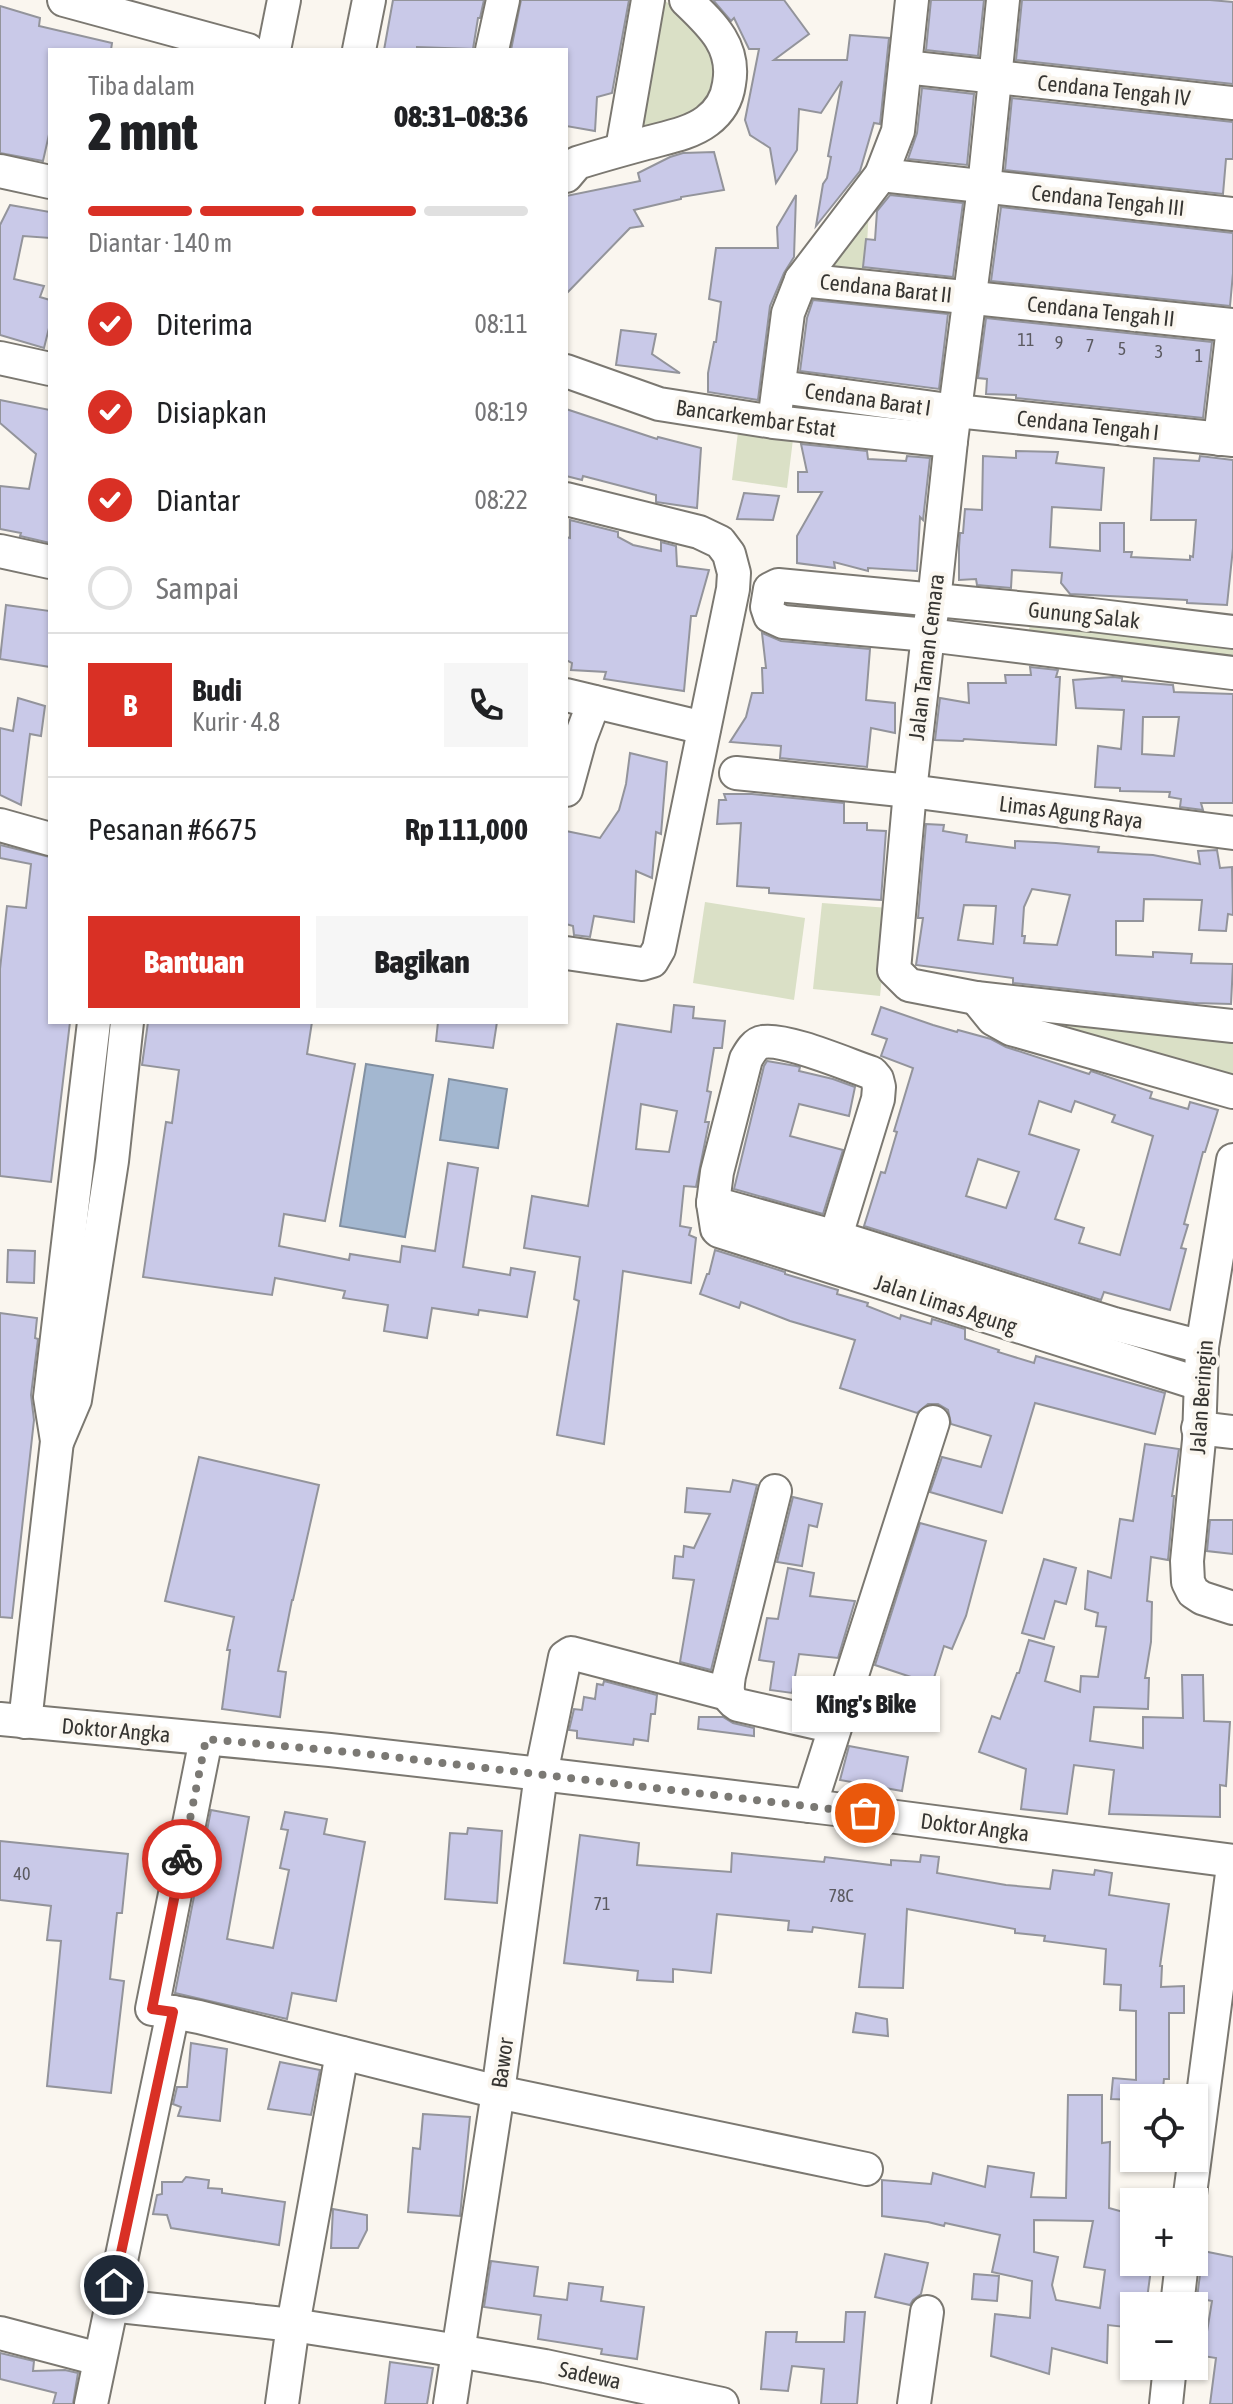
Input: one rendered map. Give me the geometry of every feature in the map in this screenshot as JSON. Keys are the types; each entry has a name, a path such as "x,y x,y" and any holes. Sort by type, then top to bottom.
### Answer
{"street":[{"path":"64,0 241,48"},
{"path":"274,48 284,0"},
{"path":"359,48 369,0"},
{"path":"492,48 503,0"},
{"path":"622,149 648,0"},
{"path":"570,167 688,131 719,110 731,74 728,50 720,35 686,0"},
{"path":"774,422 788,313 801,280 881,175 898,131 912,0"},
{"name":"Jalan Taman Cemara","path":"1003,0 984,187 910,791 894,970 909,985 976,998 1233,1026"},
{"name":"Cendana Tengah IV","path":"905,67 1233,103"},
{"path":"0,171 48,182"},
{"name":"Cendana Tengah III","path":"881,175 1233,214"},
{"name":"Cendana Barat II","path":"801,280 970,297"},
{"name":"Cendana Tengah II","path":"970,297 1233,326"},
{"path":"1226,440 1233,326"},
{"path":"0,358 48,369"},
{"name":"Bancarkembar Estat","path":"568,372 659,404 774,422 953,426"},
{"name":"Cendana Barat I","path":"780,387 953,426"},
{"name":"Cendana Tengah I","path":"953,426 1226,440"},
{"path":"568,499 699,532 720,542 729,554 734,573 659,949 652,961 642,964 568,953"},
{"path":"0,551 48,562"},
{"name":"Gunung Salak","path":"928,635 783,622 770,616 770,589 778,585 1092,615 1233,632"},
{"path":"928,635 1233,673"},
{"path":"568,783 580,739 580,698 704,728"},
{"name":"Limas Agung Raya","path":"736,773 910,791 1233,833"},
{"path":"0,825 48,838"},
{"path":"976,998 993,1019 1011,1029 1233,1092"},
{"path":"57,1441 50,1397 94,1024"},
{"path":"13,1720 57,1441 75,1400 112,1161 127,1024"},
{"name":"Jalan Limas Agung","path":"832,1251 878,1099 877,1079 872,1073 786,1044 763,1042 756,1045 746,1059 717,1172 713,1203 717,1229 722,1233 832,1251 966,1295 1103,1354 1200,1384"},
{"path":"88,1074 120,1073"},
{"path":"78,1157 112,1161"},
{"name":"Jalan Beringin","path":"1233,1160 1202,1347 1187,1561 1188,1582 1193,1592 1233,1608"},
{"name":"Jalan Limas Agung","path":"966,1295 1114,1324 1202,1347"},
{"path":"1103,1354 1114,1324"},
{"path":"810,1806 933,1422"},
{"path":"1198,1428 1233,1432"},
{"path":"775,1491 729,1676 728,1694 732,1702 738,1705 835,1727"},
{"name":"Bawor","path":"450,2404 498,2092 541,1774 567,1655 571,1653 728,1694"},
{"name":"Doktor Angka","path":"13,1720 330,1750 541,1774 810,1806 1233,1863"},
{"path":"206,1739 152,2009 498,2092 866,2169"},
{"path":"1191,2188 1233,1863"},
{"path":"91,2404 173,2012"},
{"path":"282,2404 293,2325 342,2053"},
{"name":"Sadewa","path":"110,2305 293,2325 545,2366 722,2404"},
{"path":"914,2404 927,2312"},
{"path":"0,2333 99,2359"},
{"path":"1166,2404 1169,2380"}],"green space":[{"path":"655,0 664,0 712,36 722,53 705,113 632,138"},
{"path":"869,208 865,280 811,274"},
{"path":"739,424 794,431 787,488 732,480"},
{"path":"1031,616 1233,638 1233,669 1027,644"},
{"path":"705,902 805,918 794,1000 693,983"},
{"path":"822,903 889,908 880,996 813,989"},
{"path":"991,1006 1233,1035 1233,1085"}],"water":[{"path":"366,1064 433,1075 405,1237 340,1226"},
{"path":"449,1079 507,1089 498,1148 440,1140"}],"building":[{"path":"393,0 484,0 473,48 384,48"},
{"path":"521,0 629,0 612,93 597,97 595,131 568,126 568,48 511,48"},
{"path":"713,0 784,0 809,34 774,60 847,60 850,35 889,38 880,124 874,123 860,171 816,226 831,157 828,156 842,81 821,113 799,109 797,150 776,183 770,148 750,135 745,120 759,49 749,49 734,18 731,21"},
{"path":"931,0 984,0 978,56 926,50"},
{"path":"1022,0 1233,2 1233,84 1016,60"},
{"path":"0,6 40,18 39,26 112,43 111,48 48,48 48,139 43,161 0,153"},
{"path":"922,88 974,94 967,165 908,159 917,133"},
{"path":"1012,98 1233,122 1233,159 1226,159 1223,194 1005,170"},
{"path":"714,152 724,190 681,197 634,210 643,226 630,228 568,292 568,196 640,181 638,173 683,153"},
{"path":"796,195 794,257 770,306 758,400 708,392 708,373 721,302 709,299 716,248 778,248 777,227"},
{"path":"890,195 963,203 953,277 863,267 866,239 875,240 877,211"},
{"path":"10,205 48,212 48,238 23,236 14,279 44,286 40,297 48,299 48,332 44,348 0,335 0,225"},
{"path":"1001,207 1233,233 1230,306 991,281"},
{"path":"813,300 948,314 939,389 800,371 807,318"},
{"path":"986,318 1212,342 1203,418 986,394 987,379 978,378"},
{"path":"621,330 656,334 652,354 680,373 616,365"},
{"path":"0,400 48,410 48,543 0,529 0,486 29,489 36,454 0,423"},
{"path":"568,410 657,439 701,448 697,508 656,502 656,495 583,476 582,480 568,476"},
{"path":"801,444 867,451 868,459 906,461 907,456 930,458 923,520 920,517 917,571 868,568 868,571 834,562 835,568 797,563 797,536 822,492 798,492 798,472 807,472"},
{"path":"1016,451 1058,452 1056,463 1104,468 1101,510 1052,507 1050,547 1100,551 1100,523 1124,523 1124,552 1132,552 1131,557 1190,560 1190,556 1193,557 1196,520 1151,520 1154,458 1199,461 1200,456 1233,460 1233,548 1227,605 1070,594 1061,583 1062,573 1012,570 1011,588 977,585 976,579 959,580 960,533 963,533 965,509 982,510 983,456 1016,458"},
{"path":"744,493 779,496 773,520 737,519"},
{"path":"570,520 618,532 618,537 633,545 661,551 661,542 676,546 677,566 709,570 696,616 691,616 684,691 604,679 606,672 571,670 572,663 568,661"},
{"path":"6,605 48,611 48,667 0,659"},
{"path":"762,633 781,641 870,649 866,700 895,703 895,733 871,728 867,767 780,758 781,746 730,742 746,717 752,693 763,693 762,668 766,668"},
{"path":"1030,667 1058,670 1056,745 935,740 940,698 969,703 968,683 1006,683 1005,675 1031,675"},
{"path":"1113,677 1122,678 1122,681 1173,685 1174,692 1233,694 1233,803 1201,803 1203,810 1180,807 1181,799 1169,797 1170,792 1095,787 1098,746 1121,749 1124,710 1076,708 1073,680","holes":["1143,717 1179,717 1174,756 1142,754"]},
{"path":"18,698 45,706 41,736 30,734 21,805 0,795 0,728 13,731"},
{"path":"630,753 667,762 661,834 656,832 652,878 636,871 634,922 594,916 590,937 574,935 573,926 568,925 568,831 600,838 619,810"},
{"path":"724,794 844,803 844,823 867,823 867,830 886,831 881,900 769,893 769,888 737,886 741,823 717,824 719,800 726,800"},
{"path":"926,824 944,825 943,831 967,835 966,842 1015,848 1015,841 1056,843 1099,847 1098,852 1153,855 1200,864 1198,851 1217,850 1220,868 1232,867 1233,915 1228,914 1226,931 1199,930 1202,900 1144,899 1143,921 1116,921 1116,955 1153,957 1153,952 1192,954 1191,963 1233,964 1231,1004 1194,1003 1013,983 1013,978 916,965 923,918 918,918","holes":["1032,889 1070,895 1057,945 1024,943 1024,907","964,905 996,906 993,944 958,940"]},
{"path":"0,845 48,857 48,1024 70,1024 51,1182 0,1176 0,969 7,906 26,908 31,864 0,858"},
{"path":"674,1005 694,1007 693,1018 725,1021 722,1048 714,1048 707,1091 711,1092 705,1122 709,1122 696,1187 684,1186 680,1226 691,1228 689,1235 696,1238 691,1283 623,1271 604,1444 557,1435 579,1301 574,1299 580,1257 524,1248 532,1196 588,1206 617,1024 671,1032","holes":["641,1104 677,1111 669,1152 636,1149"]},
{"path":"881,1007 957,1032 991,1039 1006,1047 1089,1074 1091,1071 1152,1092 1150,1098 1188,1109 1190,1102 1218,1110 1184,1224 1188,1225 1181,1248 1186,1249 1170,1310 1104,1292 1101,1300 864,1226 881,1172 885,1173 913,1068 881,1056 887,1039 872,1034","holes":["1039,1101 1071,1112 1075,1101 1115,1115 1112,1122 1153,1136 1120,1255 1079,1243 1084,1228 1055,1219 1079,1150 1029,1134","978,1159 1019,1172 1006,1208 966,1196"]},
{"path":"148,1024 312,1024 307,1054 355,1064 325,1221 284,1214 279,1246 349,1260 350,1254 400,1262 402,1246 435,1251 448,1163 478,1168 463,1267 510,1275 511,1268 535,1272 527,1317 479,1310 478,1315 432,1308 427,1338 384,1331 388,1305 343,1298 345,1291 275,1278 272,1295 143,1277 166,1122 172,1123 179,1070 142,1065"},
{"path":"438,1024 497,1024 493,1048 436,1041"},
{"path":"767,1061 800,1067 799,1071 855,1087 849,1116 799,1104 790,1136 843,1150 823,1214 734,1189"},
{"path":"8,1250 35,1251 34,1283 7,1282"},
{"path":"715,1250 838,1290 837,1294 868,1303 867,1306 900,1319 901,1315 931,1324 932,1319 965,1329 965,1339 998,1352 1034,1363 1036,1356 1165,1393 1155,1434 1035,1403 1002,1513 930,1492 942,1457 981,1467 991,1436 951,1424 948,1410 938,1404 928,1404 917,1413 840,1388 855,1340 790,1321 741,1302 739,1308 700,1294"},
{"path":"0,1313 37,1318 35,1338 38,1339 31,1395 34,1420 12,1618 0,1617"},
{"path":"1145,1444 1179,1449 1168,1560 1151,1557 1147,1601 1152,1602 1151,1642 1145,1678 1149,1678 1148,1709 1094,1707 1090,1741 1143,1748 1143,1717 1183,1718 1182,1675 1203,1675 1204,1721 1230,1722 1226,1786 1220,1785 1220,1817 1109,1814 1114,1770 1074,1765 1067,1814 1021,1809 1026,1769 979,1752 992,1716 1000,1719 1029,1640 1054,1647 1045,1681 1080,1692 1081,1676 1098,1677 1106,1627 1096,1626 1098,1613 1085,1609 1088,1571 1111,1578 1120,1519 1133,1521"},
{"path":"199,1457 319,1485 278,1671 286,1672 280,1717 222,1709 230,1650 227,1650 234,1617 165,1601"},
{"path":"733,1480 757,1485 711,1670 680,1662 694,1580 673,1578 675,1556 683,1557 684,1546 694,1548 710,1514 685,1512 687,1488 730,1492"},
{"path":"793,1497 822,1504 817,1527 809,1525 802,1566 777,1562"},
{"path":"1210,1520 1233,1520 1233,1554 1207,1551"},
{"path":"920,1523 986,1541 966,1616 952,1649 944,1646 932,1684 875,1665"},
{"path":"1044,1559 1076,1568 1066,1604 1055,1601 1044,1639 1022,1633"},
{"path":"788,1568 814,1573 810,1596 855,1601 838,1658 799,1654 792,1693 770,1690 774,1662 759,1660 767,1618 778,1619"},
{"path":"604,1681 657,1695 648,1741 634,1739 633,1745 577,1738 577,1731 569,1730 574,1709 582,1710 584,1697 595,1699 597,1684 603,1685"},
{"path":"699,1717 723,1717 754,1728 754,1736 698,1729"},
{"path":"849,1746 908,1757 902,1791 840,1780"},
{"path":"211,1810 249,1817 227,1939 273,1948 289,1870 280,1868 288,1830 281,1829 285,1812 327,1819 324,1834 365,1842 336,2001 292,1993 287,2019 175,1993"},
{"path":"468,1828 502,1831 497,1903 445,1899 450,1833 467,1834"},
{"path":"580,1835 639,1843 637,1865 731,1872 732,1853 824,1862 825,1857 891,1865 891,1860 920,1862 921,1855 939,1857 937,1873 1006,1885 1050,1889 1053,1870 1094,1875 1095,1870 1112,1873 1109,1895 1169,1904 1160,1966 1161,1987 1184,1986 1184,2013 1169,2013 1169,2079 1164,2079 1163,2084 1120,2084 1120,2099 1111,2099 1113,2078 1136,2080 1136,2011 1120,2010 1121,1985 1104,1984 1106,1949 1044,1941 1045,1936 1015,1933 1015,1929 907,1909 903,1988 859,1987 865,1934 813,1927 812,1932 788,1930 789,1921 717,1914 711,1973 673,1969 673,1982 637,1980 638,1971 564,1963"},
{"path":"0,1841 128,1854 122,1913 117,1913 110,1979 124,1981 111,2093 47,2086 61,1941 47,1940 51,1906 0,1900"},
{"path":"856,2013 887,2019 888,2036 853,2032"},
{"path":"191,2043 227,2049 220,2121 178,2116 181,2107 173,2104 177,2087 187,2087"},
{"path":"280,2062 320,2070 311,2115 268,2109"},
{"path":"1068,2095 1102,2095 1102,2143 1110,2142 1109,2208 1120,2211 1120,2276 1150,2276 1148,2292 1120,2292 1120,2326 1108,2325 1107,2363 1052,2348 1049,2374 991,2356 995,2314 1030,2318 1032,2281 992,2272 1000,2235 945,2223 944,2226 882,2216 882,2180 931,2184 933,2173 985,2187 988,2166 1034,2173 1031,2197 1066,2198","holes":["1034,2220 1093,2221 1084,2267 1105,2270 1100,2308 1056,2300 1052,2285 1058,2257 1034,2252"]},
{"path":"423,2114 470,2117 460,2216 408,2212 413,2148 420,2149"},
{"path":"186,2177 209,2180 208,2188 222,2189 222,2193 285,2202 279,2245 171,2228 167,2215 153,2214 157,2195 162,2194 162,2182 182,2182"},
{"path":"333,2209 367,2215 367,2230 358,2248 331,2248"},
{"path":"1208,2252 1233,2257 1233,2404 1210,2404 1216,2358 1208,2357 1212,2301 1208,2300 1208,2292 1198,2292 1200,2276 1208,2276"},
{"path":"885,2254 928,2263 921,2294 910,2305 875,2297"},
{"path":"491,2261 538,2267 534,2296 567,2300 569,2283 603,2287 601,2301 644,2307 637,2359 601,2354 602,2349 538,2339 541,2315 484,2307"},
{"path":"974,2274 999,2276 997,2301 972,2299"},
{"path":"846,2312 865,2312 857,2404 821,2404 824,2369 792,2366 788,2391 761,2389 766,2332 797,2332 796,2342 844,2342"},
{"path":"0,2353 34,2361 33,2371 65,2370 78,2373 73,2404 53,2404 56,2393 0,2379"},
{"path":"390,2362 433,2368 427,2404 385,2404"}],"way so far":[{"path":"182,1859 206,1739 359,1753 865,1813"}],"place":[{"name":"King's Bike","path":"865,1813"}],"route":[{"path":"114,2285 173,2012 152,2009 182,1859"}]}
